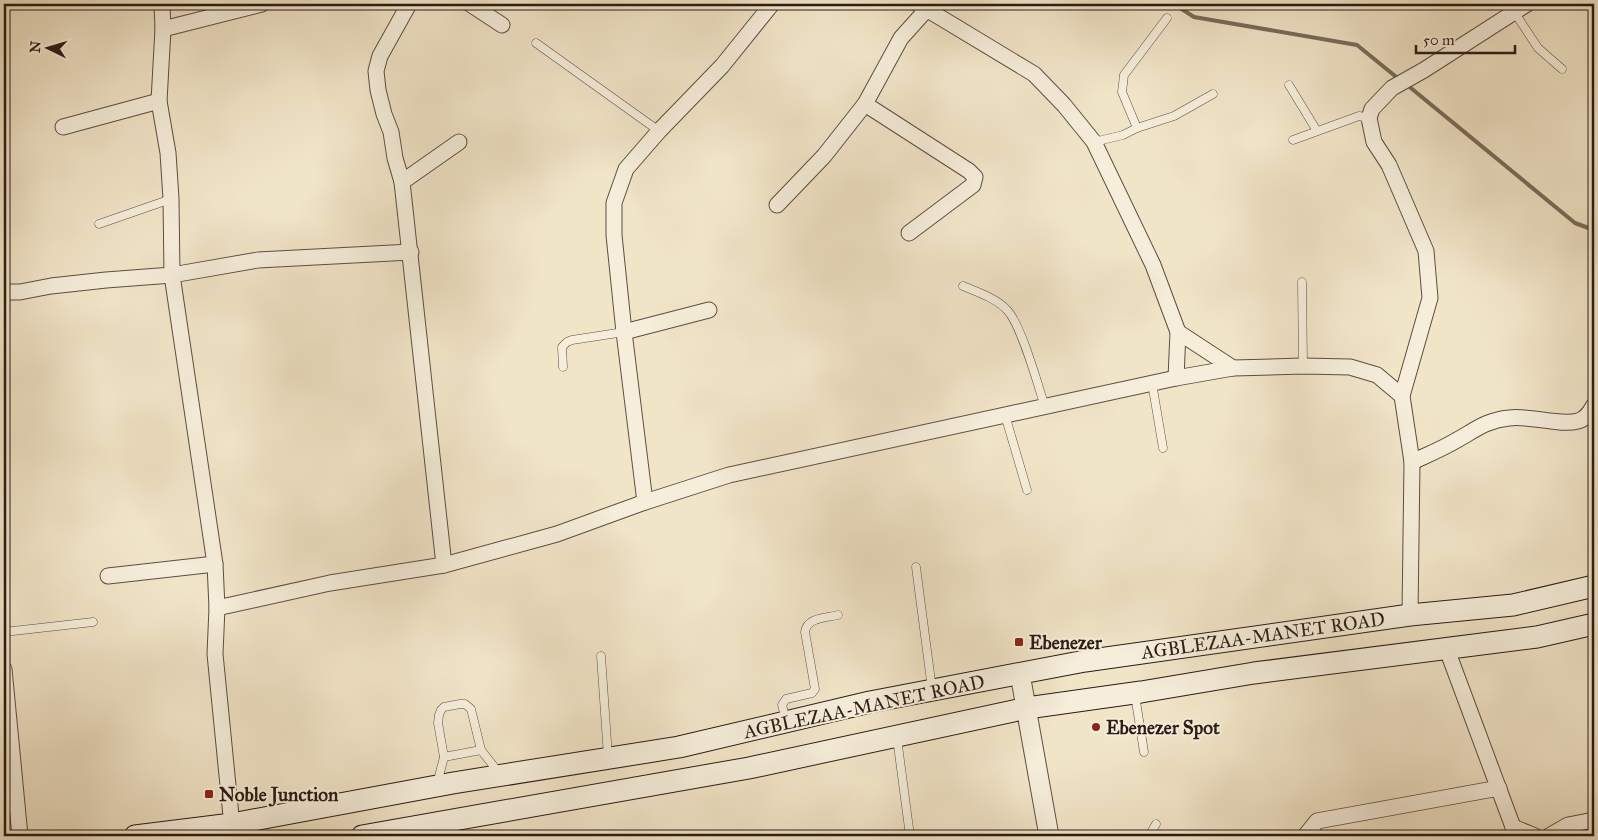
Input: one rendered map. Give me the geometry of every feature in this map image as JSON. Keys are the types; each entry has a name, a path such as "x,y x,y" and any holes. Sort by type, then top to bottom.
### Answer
{"main road":[{"name":"AGBLEZAA-MANET ROAD","path":"136,836 233,830 437,786 679,747 870,702 1095,659 1410,614 1513,605 1594,586"},
{"name":"AGBLEZAA-MANET ROAD","path":"362,836 399,833 711,775 1027,708 1135,693 1254,673 1446,647 1537,637 1594,624"}],"street":[{"path":"162,4 163,29 159,101 168,154 171,198 172,276 215,564 217,608 215,654 233,830"},
{"path":"163,29 262,4"},
{"path":"409,4 380,56 376,71 378,90 391,132 395,158 402,182 444,565"},
{"path":"470,4 502,25"},
{"path":"645,502 624,332 614,235 614,203 626,169 659,131 722,66 772,4"},
{"path":"1410,614 1412,462 1402,396 1430,298 1426,252 1389,165 1374,142 1369,118 1372,109 1392,88 1424,70 1527,4"},
{"path":"777,205 824,156 865,104 901,38 923,6 1034,74 1064,105 1094,142 1153,265 1178,332 1176,378"},
{"path":"64,127 159,101"},
{"path":"865,104 969,171 975,177 972,185 909,233"},
{"path":"402,182 459,142"},
{"path":"4,292 20,292 51,286 106,280 172,276 258,260 411,252"},
{"path":"624,332 708,310"},
{"path":"1178,332 1233,368"},
{"path":"217,608 330,583 444,565 557,534 645,502 729,475 1176,378 1233,368 1350,367 1377,375 1402,396"},
{"path":"1412,462 1457,440 1481,425 1496,420 1511,417 1578,421 1586,417 1594,406"},
{"path":"108,576 215,564"},
{"path":"1446,647 1514,832 1535,836"},
{"path":"4,669 20,836"},
{"path":"1020,674 1049,836"},
{"path":"1305,836 1317,822 1499,788"},
{"path":"1549,836 1568,825 1594,820"}],"lane":[{"path":"1515,13 1538,48 1562,69"},
{"path":"1137,128 1122,92 1124,75 1167,18"},
{"path":"536,42 659,131"},
{"path":"1289,86 1316,131"},
{"path":"1094,142 1123,135 1137,128 1174,116 1213,94"},
{"path":"1293,140 1359,116 1369,118"},
{"path":"99,224 171,198"},
{"path":"1302,282 1303,366"},
{"path":"963,286 983,294 1007,310 1018,330 1045,406"},
{"path":"564,367 562,347 566,342 624,332"},
{"path":"1152,383 1163,448"},
{"path":"1005,415 1027,490"},
{"path":"916,567 932,690"},
{"path":"786,722 782,705 786,699 812,693 815,689 805,632 806,626 810,621 838,615"},
{"path":"4,632 93,622"},
{"path":"600,656 608,758"},
{"path":"1135,693 1144,752"},
{"path":"437,786 444,757 438,723 439,715 444,707 460,704 465,704 471,709 481,750 501,776"},
{"path":"897,736 910,836"},
{"path":"444,757 481,750"},
{"path":"1149,836 1156,824"}],"waterway":[{"path":"1174,4 1194,17 1357,45 1400,80"},
{"path":"1406,84 1575,223 1594,230"}],"place":[{"name":"Ebenezer","path":"1019,642"},
{"name":"Ebenezer Spot","path":"1096,727"},
{"name":"Noble Junction","path":"209,794"}]}
